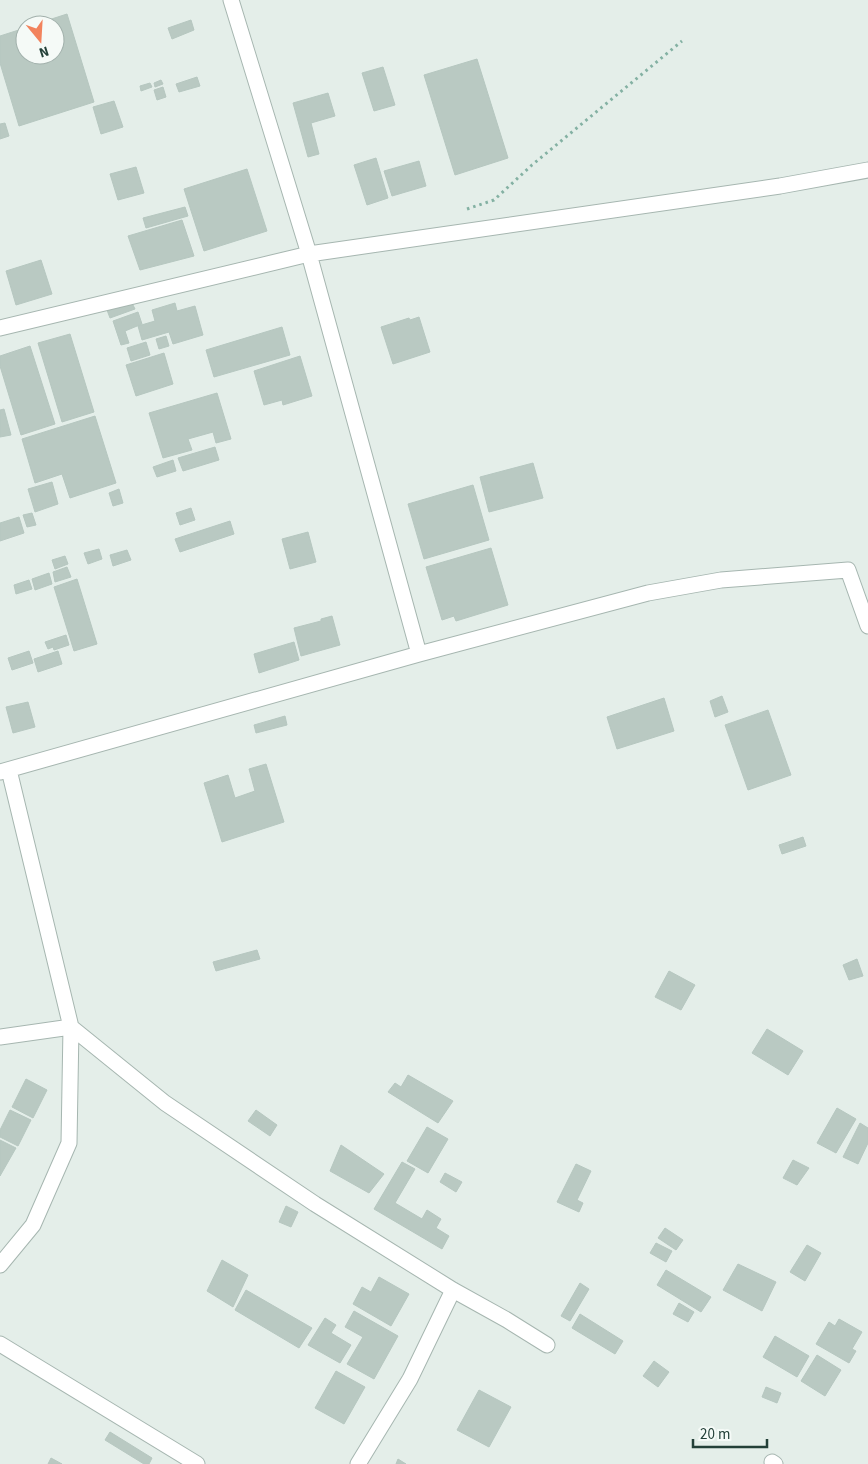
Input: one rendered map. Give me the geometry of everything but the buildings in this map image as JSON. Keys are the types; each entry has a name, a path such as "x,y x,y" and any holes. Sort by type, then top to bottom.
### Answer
{"street":[{"path":"231,0 309,254 419,654"},
{"path":"0,328 309,254 780,186 868,170"},
{"path":"0,1265 33,1225 69,1143 71,1027 4,771 419,654 648,593 721,580 848,570 868,626"},
{"path":"0,1037 71,1027 165,1103 315,1204 547,1346"},
{"path":"358,1464 410,1379 453,1290"},
{"path":"0,1344 197,1464"}],"path":[{"path":"460,212 494,200 540,158 682,41"}]}
